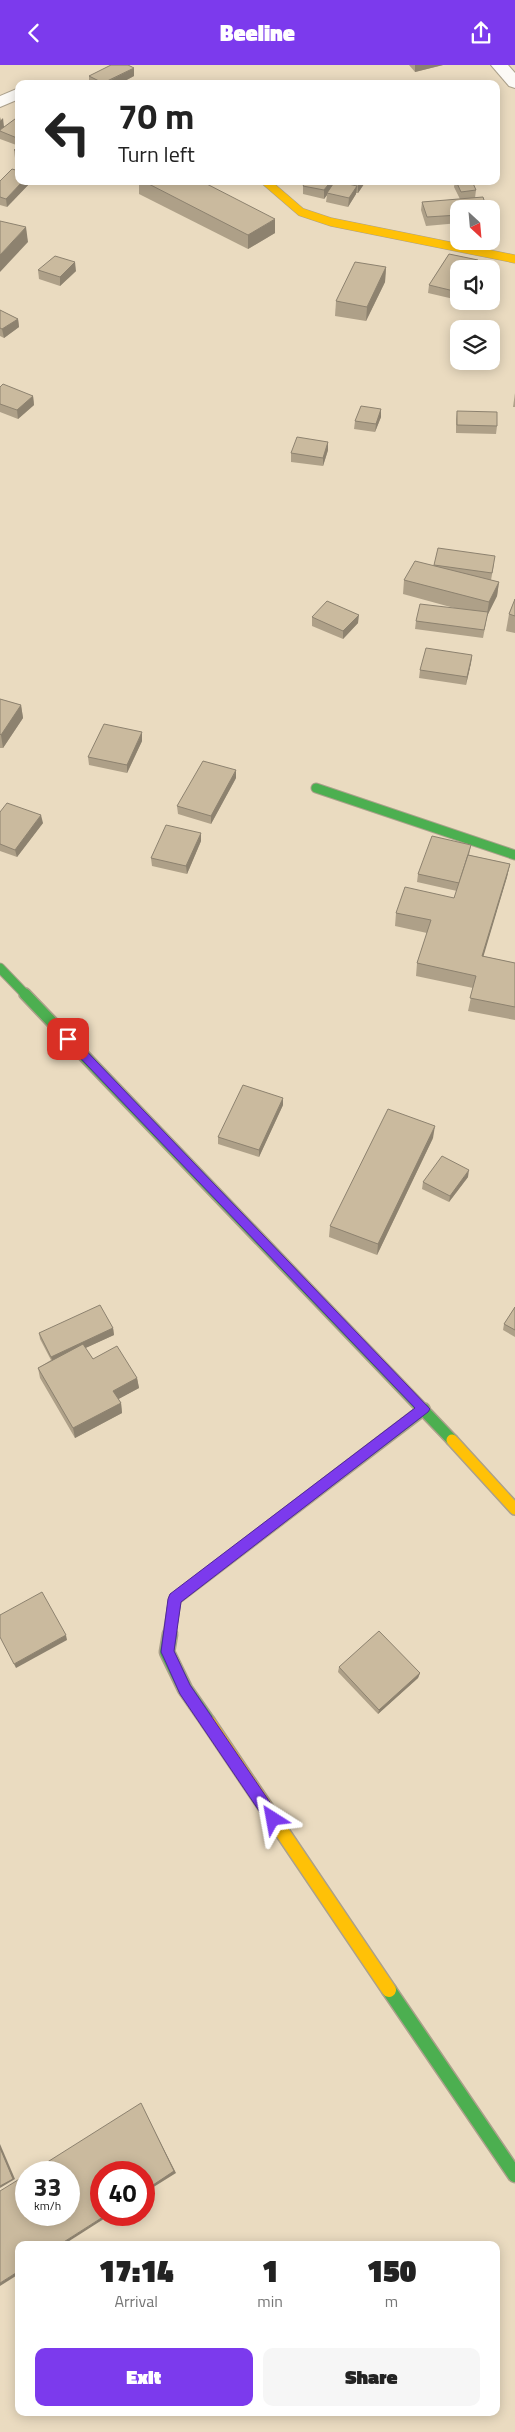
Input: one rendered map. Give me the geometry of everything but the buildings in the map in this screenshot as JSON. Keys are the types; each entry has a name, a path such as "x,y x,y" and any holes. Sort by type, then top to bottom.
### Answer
{"street":[{"path":"499,65 515,83"},
{"path":"0,102 15,95"},
{"path":"271,185 301,212 331,222 515,259"},
{"path":"316,788 515,855"},
{"path":"0,968 424,1409 515,1509"},
{"path":"424,1409 175,1599 167,1652 185,1689 515,2175"}],"traffic: fast":[{"path":"316,788 515,855"},
{"path":"0,968 452,1440"},
{"path":"208,1722 185,1689 167,1652 175,1599 424,1409"},
{"path":"389,1990 515,2175"}],"traffic: slow":[{"path":"270,185 301,212 331,222 515,259"},
{"path":"452,1440 515,1509"},
{"path":"208,1722 389,1990"}],"route":[{"path":"68,1039 424,1409 175,1599 167,1652 185,1689 273,1819"}]}
